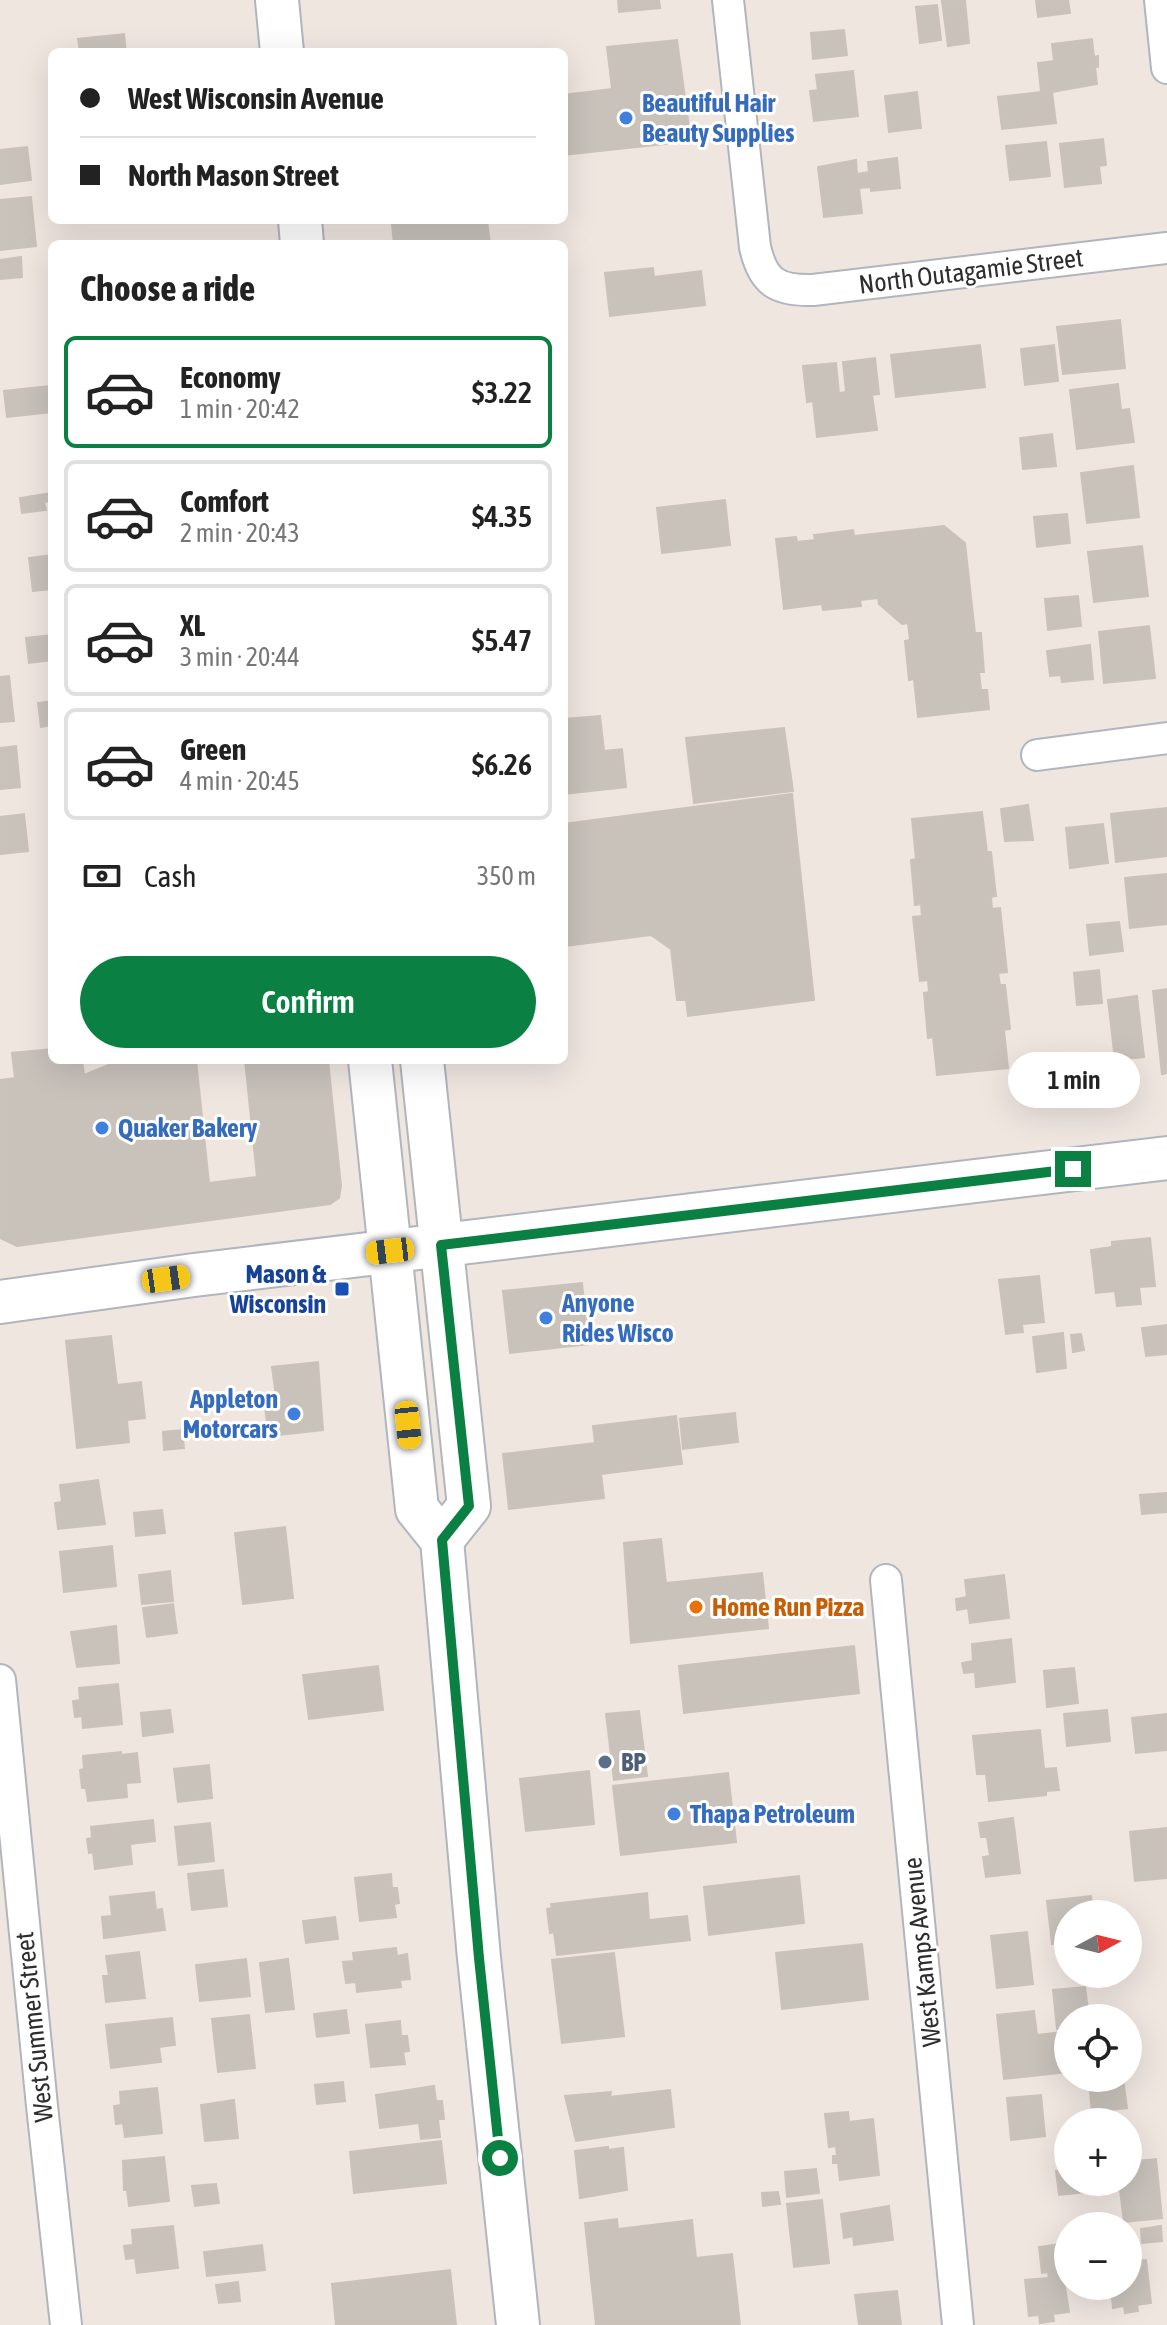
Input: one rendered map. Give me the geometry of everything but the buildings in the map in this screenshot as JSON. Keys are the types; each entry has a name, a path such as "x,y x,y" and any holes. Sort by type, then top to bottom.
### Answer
{"main road":[{"path":"277,0 282,48"},
{"path":"370,1064 417,1509 442,1540 479,1958 518,2325"},
{"path":"395,1064 410,1188 415,1204 441,1245"},
{"path":"422,1064 469,1506 442,1540"},
{"path":"0,1302 390,1251 1167,1158"},
{"path":"390,1251 418,1284 442,1475 469,1506"}],"street":[{"name":"North Outagamie Street","path":"728,0 755,247 759,262 776,286 813,290 1167,248"},
{"path":"1160,0 1167,68"},
{"path":"1037,755 1167,738"},
{"name":"West Kamps Avenue","path":"886,1580 958,2325"},
{"name":"West Summer Street","path":"0,1680 66,2325"}],"place":[{"name":"Beautiful Hair Beauty Supplies","path":"626,118"},
{"name":"Quaker Bakery","path":"102,1128"},
{"name":"Mason & Wisconsin","path":"342,1289"},
{"name":"Anyone Rides Wisco","path":"546,1318"},
{"name":"Appleton Motorcars","path":"294,1414"},
{"name":"Home Run Pizza","path":"696,1607"},
{"name":"BP","path":"605,1762"},
{"name":"Thapa Petroleum","path":"674,1814"}],"route":[{"path":"500,2158 442,1540 469,1506 441,1245 1073,1169"}]}
